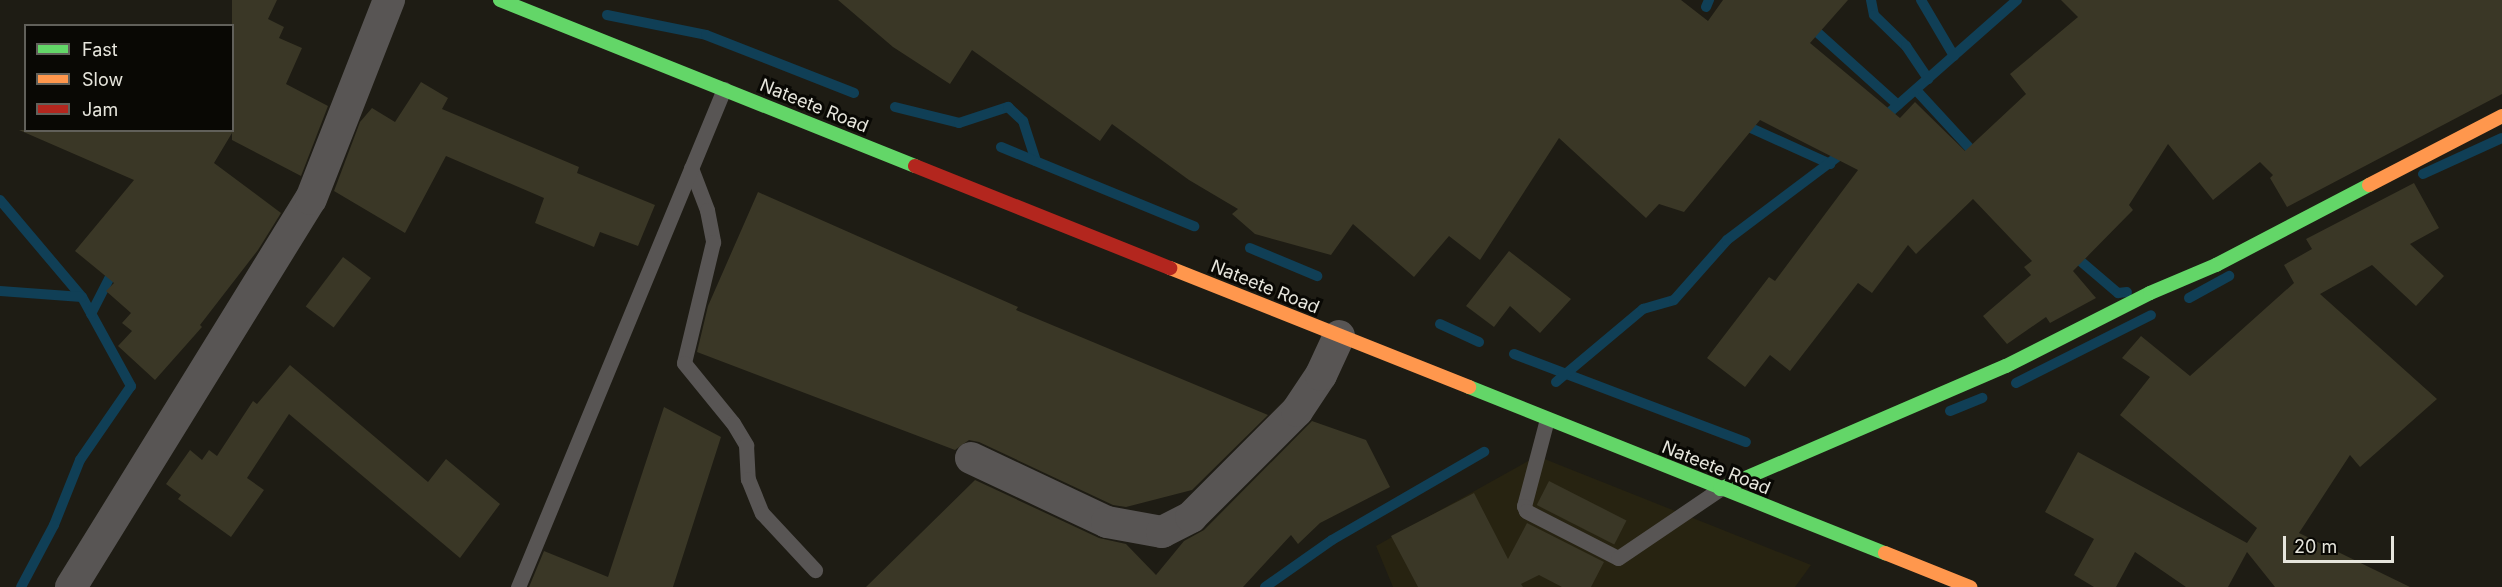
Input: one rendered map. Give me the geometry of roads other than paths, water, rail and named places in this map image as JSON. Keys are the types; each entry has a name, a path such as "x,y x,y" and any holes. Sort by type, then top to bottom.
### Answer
{"main road":[{"name":"Nateete Road","path":"500,0 552,9 724,89 1970,587"},
{"path":"1720,489 2006,366 2150,293 2216,265 2502,116"}],"street":[{"path":"71,587 311,199 389,0"},
{"path":"971,458 1107,522 1162,532 1191,517 1298,411 1321,375 1339,336"}],"lane":[{"path":"519,587 724,89"},
{"path":"691,168 707,210 713,242 684,363 733,423 746,445 748,479 762,513 815,570"},
{"path":"1547,419 1524,506 1526,511 1618,558 1720,489"}],"waterway":[{"path":"1706,7 1709,0"},
{"path":"1871,0 1874,15 1906,46 1928,79"},
{"path":"1921,0 1954,56"},
{"path":"1882,119 2017,0"},
{"path":"607,15 706,35 854,93"},
{"path":"1808,24 1898,105"},
{"path":"1916,90 1977,156"},
{"path":"895,107 959,123 1008,107 1023,121 1036,161"},
{"path":"1742,124 1830,164"},
{"path":"2423,174 2502,138"},
{"path":"1001,147 1194,226"},
{"path":"1556,382 1643,309 1674,300 1727,240 1845,151"},
{"path":"0,200 82,297 131,386 80,460 54,525 21,587"},
{"path":"1250,248 1317,276"},
{"path":"2071,253 2118,293 2127,292"},
{"path":"91,314 115,267"},
{"path":"2189,298 2229,276"},
{"path":"0,291 82,297"},
{"path":"2016,383 2151,315"},
{"path":"1440,324 1479,342"},
{"path":"1514,354 1746,442"},
{"path":"1950,411 1982,398"},
{"path":"1265,587 1332,540 1484,452"}]}
